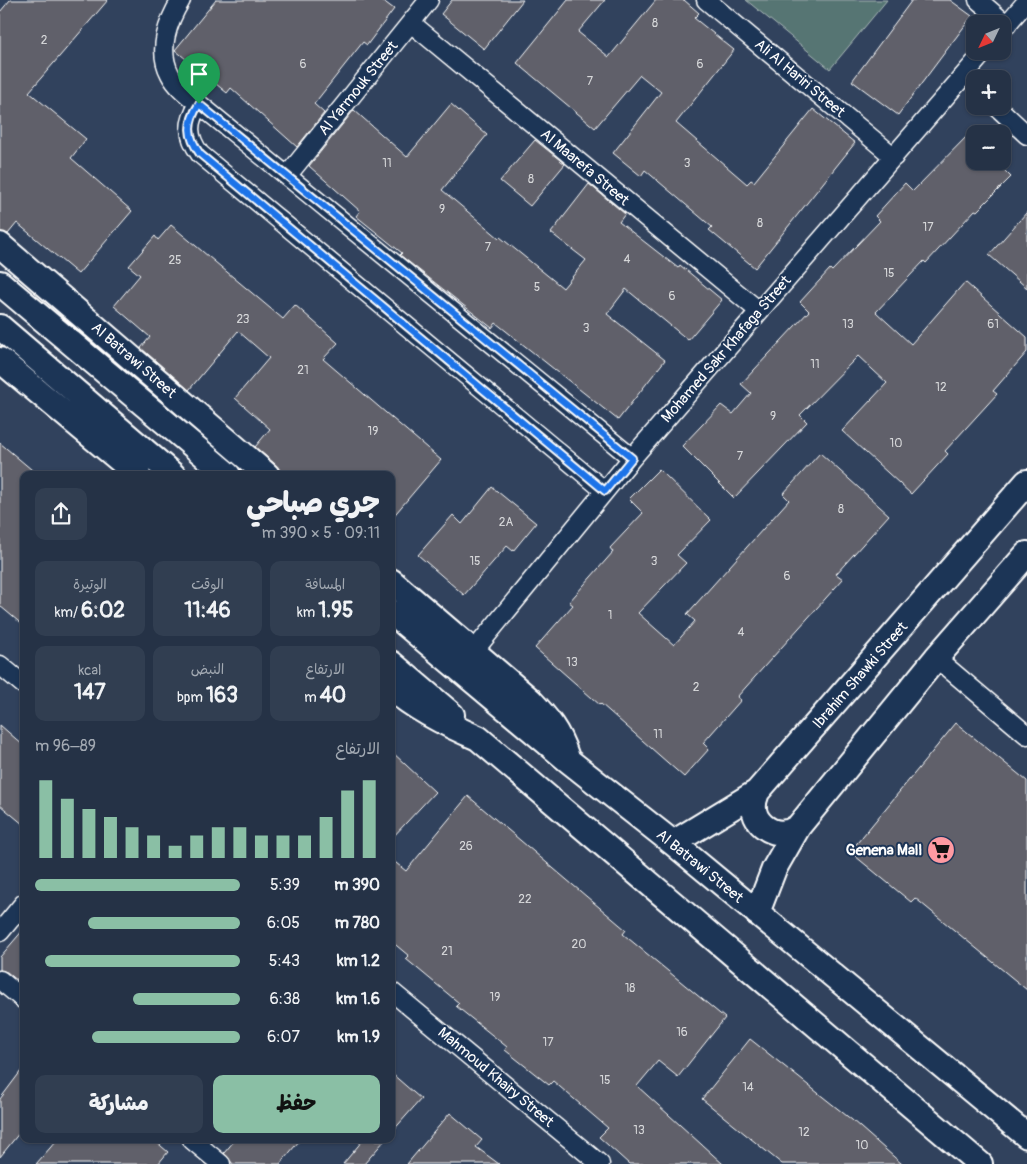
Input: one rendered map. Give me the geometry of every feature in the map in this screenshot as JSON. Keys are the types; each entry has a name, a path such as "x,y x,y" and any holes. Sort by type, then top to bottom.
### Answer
{"street":[{"path":"181,0 168,28 165,42 165,57 169,73 177,85 632,458"},
{"name":"Al Yarmouk Street","path":"287,176 429,0"},
{"name":"Ali Al Hariri Street","path":"706,0 894,157"},
{"path":"978,0 993,15"},
{"path":"1011,20 1027,1"},
{"name":"Al Maarefa Street","path":"411,22 759,311"},
{"name":"Mohamed Sakr Khafaga Street","path":"473,652 632,458 759,311 894,157 966,85"},
{"path":"199,104 192,115 190,135 200,154 605,491"},
{"path":"1006,115 1027,135"},
{"name":"Al Batrawi Street","path":"0,245 263,471"},
{"path":"0,283 223,471"},
{"path":"0,326 168,471"},
{"path":"0,360 133,471"},
{"name":"Ibrahim Shawki Street","path":"673,843 757,792 1027,482"},
{"path":"757,913 774,869 798,827 936,658 1027,554"},
{"path":"395,584 547,718 560,738 569,761"},
{"name":"Al Batrawi Street","path":"395,615 569,761 673,843 1027,1136"},
{"path":"936,658 1027,735"},
{"path":"0,665 20,682"},
{"path":"395,666 980,1164"},
{"path":"395,691 423,711 450,726 478,738"},
{"path":"757,792 754,804 756,816 763,826 774,832 786,832 798,827"},
{"path":"0,932 20,908"},
{"path":"0,980 20,997"},
{"name":"Mahmoud Khairy Street","path":"395,994 600,1164"},
{"path":"196,1143 221,1164"}],"green space":[{"path":"746,0 887,0 830,69"}],"building":[{"path":"10,0 108,0 29,92 86,139 71,158 132,211 78,274 17,223 8,234 0,232 0,12"},
{"path":"216,0 382,0 394,9 367,45 363,42 314,104 324,113 297,147 231,88 227,93 175,50"},
{"path":"452,0 523,0 484,49 441,14"},
{"path":"568,0 605,0 578,32 609,57 656,0 684,0 699,13 694,18 734,50 676,123 747,184 751,180 754,182 813,109 855,143 755,268 709,230 712,227 645,170 641,176 613,153 661,92 640,75 595,128 517,63"},
{"path":"912,0 950,0 971,15 966,15 966,24 898,115 852,81"},
{"path":"451,104 487,135 442,190 563,288 586,260 551,233 589,184 625,214 619,222 678,268 680,265 722,300 688,340 626,289 607,314 665,360 618,420 496,323 492,328 400,255 402,253 356,216 360,211 309,166 354,110 407,157"},
{"path":"966,137 966,170 1004,170 1011,177 977,211 975,210 926,263 924,261 876,312 911,344 965,282 1027,337 1027,352 993,391 997,394 945,451 948,454 911,494 842,431 887,383 858,356 800,415 807,422 734,498 682,446 721,405 733,414 751,393 741,384 809,311 800,302 830,269 832,271 880,221 875,216 905,183 913,191"},
{"path":"535,140 565,164 530,206 500,181"},
{"path":"1027,212 1027,288 989,255"},
{"path":"171,225 283,319 295,305 338,343 323,359 441,460 395,514 395,471 280,471 255,447 270,429 235,398 269,358 238,331 189,390 141,348 150,337 114,306 140,275 129,266 155,236 158,240"},
{"path":"0,443 33,471 20,471 20,623 0,606"},
{"path":"820,453 889,515 836,574 843,579 737,697 741,700 703,743 709,749 684,777 535,648 573,605 569,602 613,552 610,548 643,513 629,499 659,469 711,520 677,555 686,563 638,613 674,645 695,621 687,614 789,500 783,494"},
{"path":"492,487 536,523 513,551 507,546 464,595 418,555 453,515 462,524"},
{"name":"Genena Mall","path":"956,723 1027,781 1027,990 915,898 911,902 855,856 858,852 853,848"},
{"path":"0,725 20,742 20,822 0,805"},
{"path":"395,755 435,792 395,835"},
{"path":"468,796 626,930 623,934 725,1018 678,1077 658,1061 637,1086 723,1164 629,1164 599,1137 608,1128 553,1081 549,1085 505,1050 507,1047 456,1006 459,1003 406,959 409,956 395,944 395,862 406,871"},
{"path":"20,934 20,983 7,972 0,970 0,957"},
{"path":"750,1039 852,1120 902,1164 782,1164 702,1099"},
{"path":"20,1072 20,1132 0,1157 0,1099"},
{"path":"395,1076 421,1099 395,1128"},
{"path":"450,1113 482,1140 476,1147 499,1164 407,1164"},
{"path":"54,1143 158,1143 168,1152 158,1164 36,1164"},
{"path":"232,1143 298,1143 280,1164 233,1164 224,1153"},
{"path":"360,1143 382,1143 364,1164 343,1164"}],"place":[{"name":"Genena Mall","path":"941,850"}],"route":[{"path":"199,104 632,458 605,491 200,154 190,135 192,115 199,104"}]}
